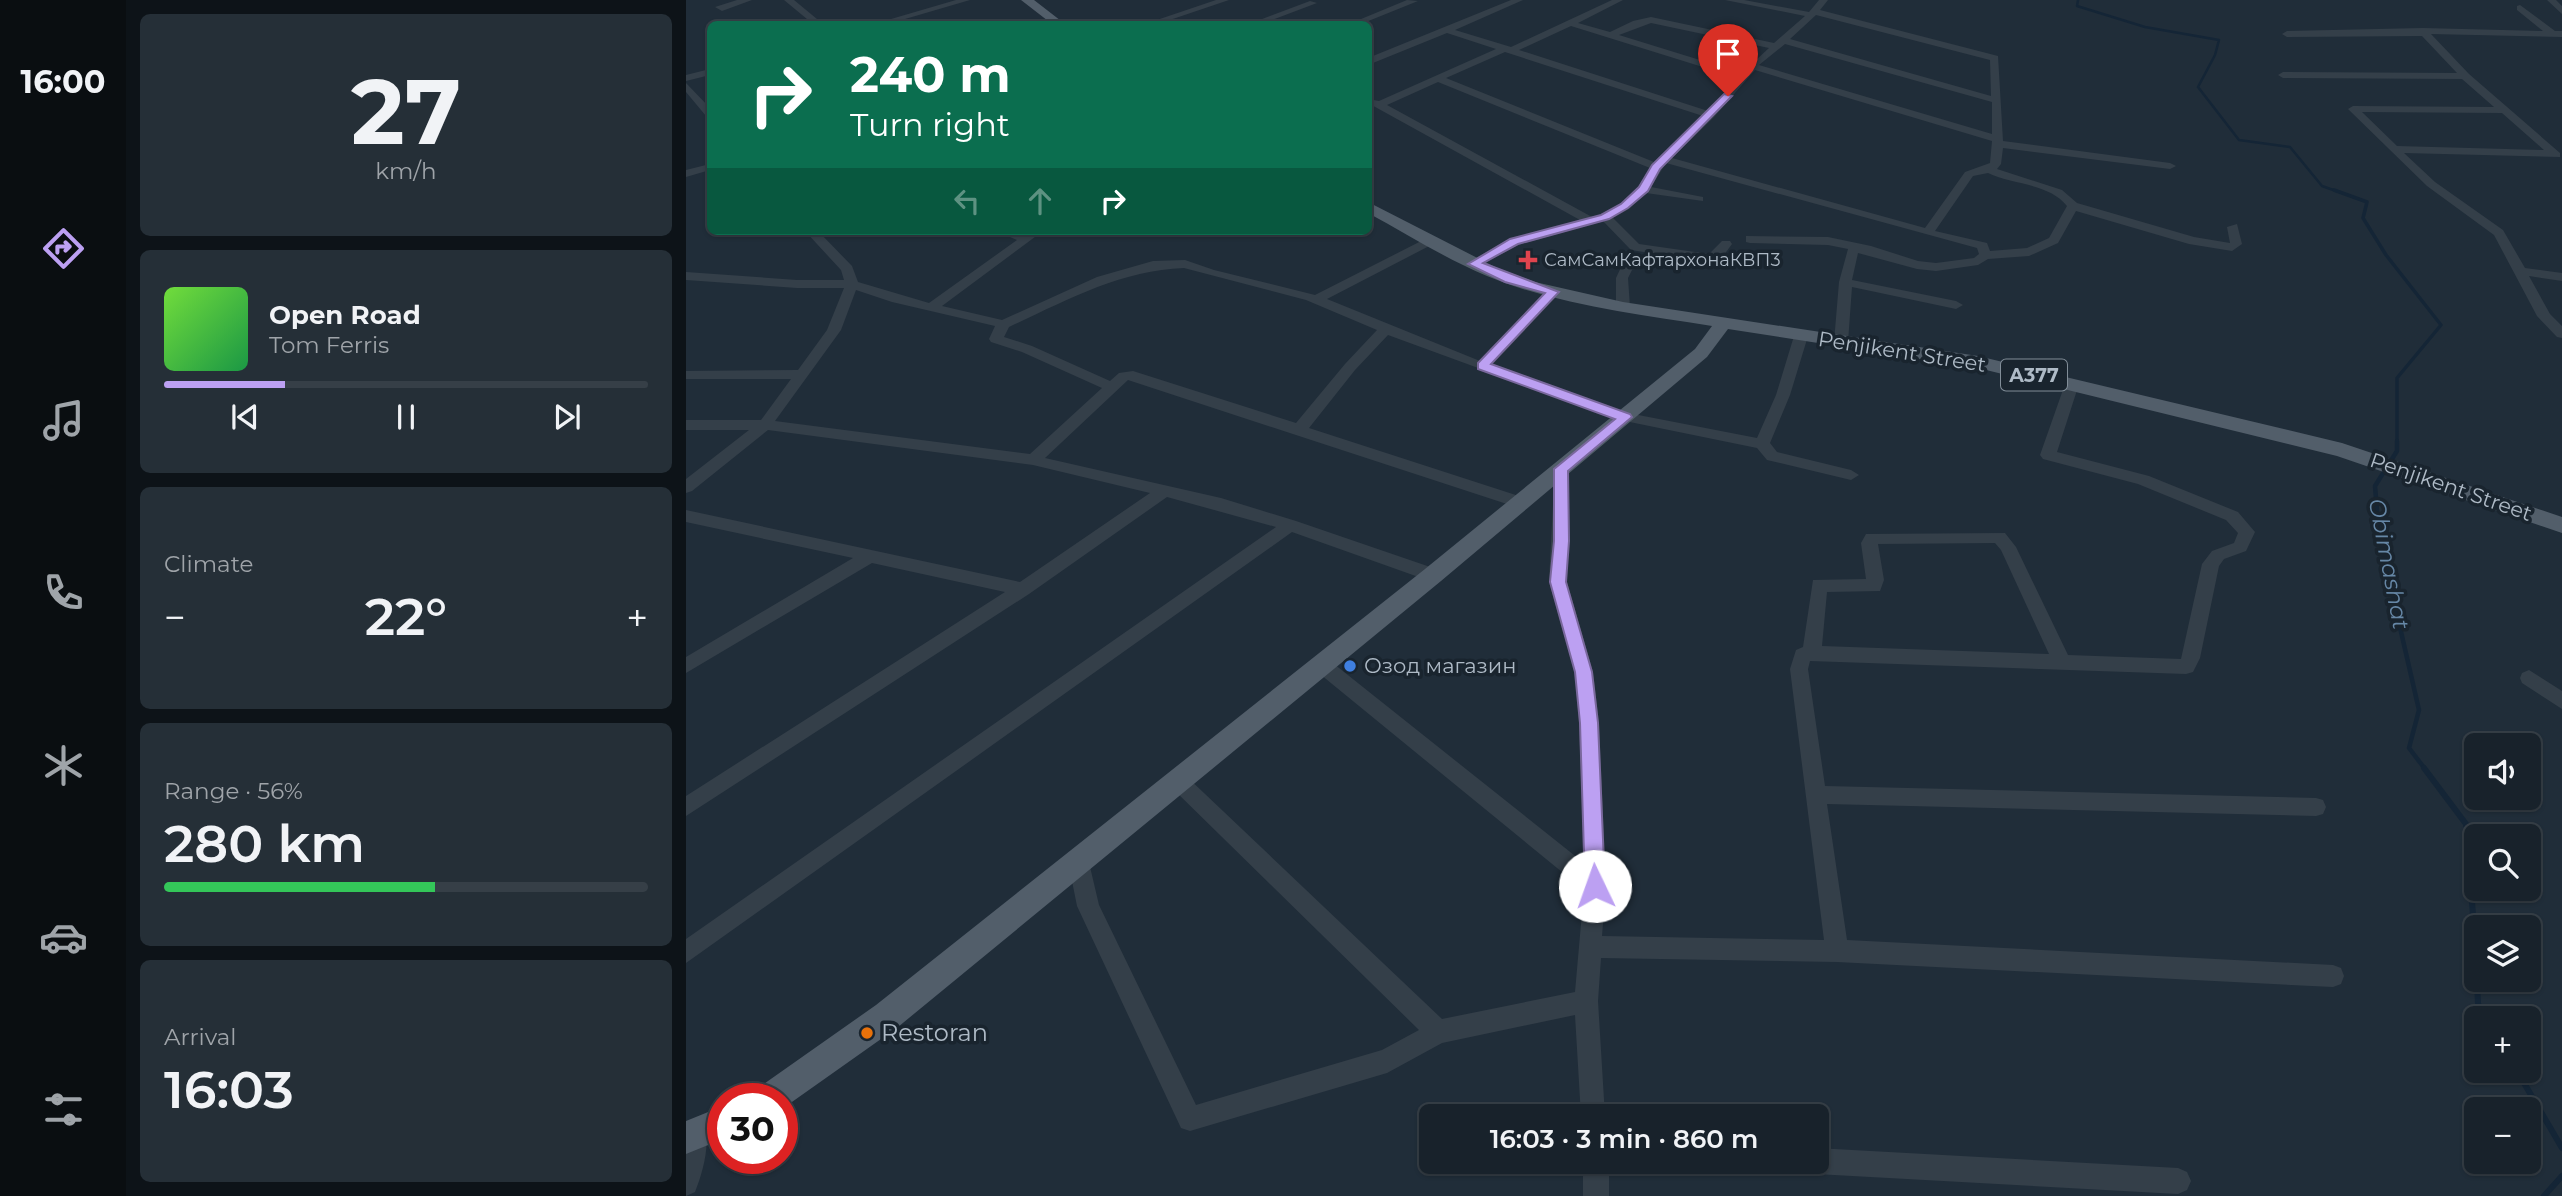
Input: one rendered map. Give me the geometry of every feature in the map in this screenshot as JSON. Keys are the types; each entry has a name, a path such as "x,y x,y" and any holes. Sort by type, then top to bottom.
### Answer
{"main road":[{"path":"1027,0 1055,21"},
{"name":"Penjikent Street","path":"1372,209 1474,264 1509,279 1553,292 1722,324 1978,362 2342,450 2562,525"},
{"path":"792,1083 887,1016 1433,575 1701,353 1722,324"}],"street":[{"path":"722,8 720,7 748,0"},
{"path":"790,0 814,21"},
{"path":"890,21 966,0"},
{"path":"1159,21 1225,0"},
{"path":"1362,21 1414,0"},
{"path":"1372,60 1519,0"},
{"path":"1373,102 1506,48 1512,50 1619,0"},
{"path":"1730,0 1814,13 1995,58 1998,141 1995,164 1989,169 1969,174 1927,233"},
{"path":"1474,264 1514,242 1605,217 1625,206 1644,189 1660,163 1710,115 1757,62 1814,13 1824,0"},
{"path":"2551,0 2562,11"},
{"path":"1262,21 1313,3"},
{"path":"2519,8 2557,33"},
{"path":"1611,35 1636,23 1651,20 1779,43 1995,100"},
{"path":"1570,23 1746,77"},
{"path":"1447,30 1710,115"},
{"path":"2287,34 2424,33 2426,30 2557,33"},
{"path":"2424,33 2502,110 2558,156"},
{"path":"1755,67 1998,141 2170,166"},
{"path":"686,78 707,73"},
{"path":"2283,75 2465,76"},
{"path":"1437,78 1560,130 1660,163 1983,246 1986,249 1985,255"},
{"path":"686,86 707,110"},
{"path":"1373,102 1589,220"},
{"path":"2502,110 2353,109 2431,184 2499,233 2544,316 2562,334"},
{"path":"2394,149 2558,156"},
{"path":"686,174 707,168"},
{"path":"1989,169 2002,177 2056,190 2073,206 2193,241 2232,247 2236,244 2233,228"},
{"path":"1644,189 1699,199"},
{"path":"1750,239 1828,242 1917,265 1936,267 1978,261 1985,255 2029,252 2054,240 2073,206"},
{"path":"1605,217 1635,247 1709,258 1717,256 1726,244"},
{"path":"686,487 765,425 834,330 852,284 847,270 815,235"},
{"path":"933,306 1031,235"},
{"path":"1315,300 1431,240"},
{"path":"1841,342 1847,287 1844,282 1851,251 1859,248"},
{"path":"686,276 797,284 852,284 897,299 1003,324 1102,280 1168,263 1185,264 1315,300 1385,330 1625,417 1762,443 1772,456 1851,475"},
{"path":"1623,307 1622,278 1628,266"},
{"path":"2520,271 2562,277"},
{"path":"1844,282 1956,305"},
{"path":"1483,366 1553,292"},
{"path":"1003,324 996,338 1112,387"},
{"path":"1298,430 1350,367 1385,330"},
{"path":"1762,443 1783,395 1801,336"},
{"path":"686,376 802,374"},
{"path":"1033,460 1124,376 1133,375 1519,502"},
{"path":"1837,951 1814,794 1799,663 1802,655 1812,653 2186,667 2211,564 2218,555 2240,547 2247,532 2232,516 2143,480 2048,455 2072,384"},
{"path":"686,425 765,425 1033,460 1221,504 1433,575"},
{"path":"1561,469 1558,582 1584,672 1589,723 1595,886 1586,1002 1592,1104"},
{"path":"686,807 1023,589 1163,492"},
{"path":"686,516 1023,589"},
{"path":"686,952 1290,525"},
{"path":"1812,653 1819,585 1874,586 1869,543 1872,538 1999,537 2008,547 2062,662"},
{"path":"686,666 870,556"},
{"path":"1322,665 1595,886"},
{"path":"2529,678 2562,701"},
{"path":"1178,781 1438,1032"},
{"path":"1814,794 2316,807"},
{"path":"1079,861 1088,906 1190,1119 1387,1061 1438,1032 1586,1002"},
{"path":"1590,947 1837,951 2333,976"},
{"path":"686,1183 701,1132"},
{"path":"1829,1162 2178,1181"},
{"path":"1596,1174 1596,1196"}],"waterway":[{"name":"Obimashat","path":"2078,0 2077,6 2145,27 2219,40 2215,55 2198,87 2239,140 2290,147 2322,186 2339,192"},
{"name":"Obimashat","path":"2334,190 2367,202 2363,218 2386,255 2441,325 2397,378 2397,451 2375,486 2379,536 2419,710 2409,748 2425,769"},
{"name":"Obimashat","path":"2424,768 2466,824 2473,915"},
{"name":"Obimashat","path":"2478,992 2479,1006"},
{"name":"Obimashat","path":"2524,1083 2562,1148"},
{"name":"Obimashat","path":"2544,1196 2562,1176"}],"place":[{"name":"СамСамКафтархонаКВП3","path":"1528,260"},
{"name":"Озод магазин","path":"1350,666"},
{"name":"Restoran","path":"867,1033"}],"route":[{"path":"1595,886 1589,723 1584,672 1558,582 1561,469 1625,417 1483,366 1553,292 1509,279 1474,264 1514,242 1605,217 1625,206 1644,189 1656,167 1728,96"}]}
